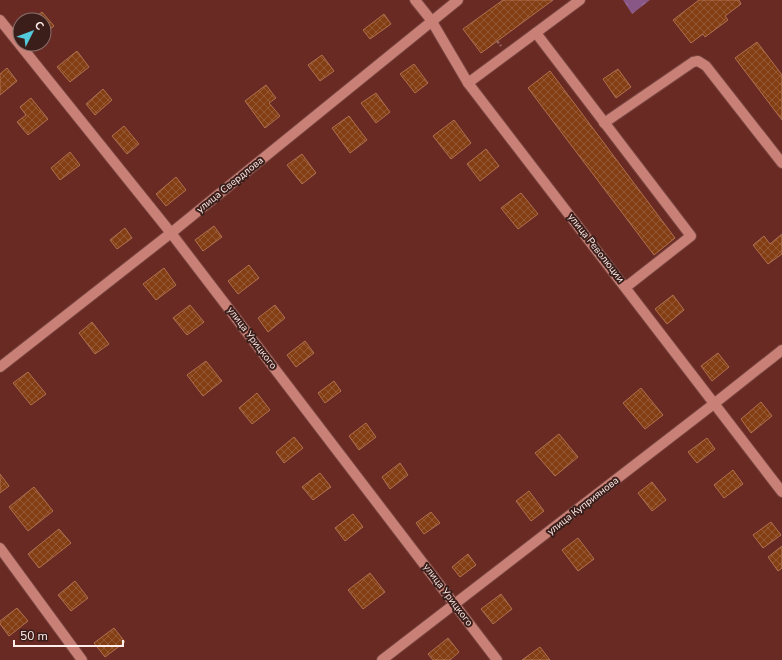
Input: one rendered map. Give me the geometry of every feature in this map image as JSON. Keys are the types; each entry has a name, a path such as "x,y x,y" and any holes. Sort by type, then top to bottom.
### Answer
{"street":[{"name":"улица Революции","path":"415,0 432,20 468,83 782,492"},
{"name":"улица Свердлова","path":"0,367 171,233 458,0"},
{"path":"468,83 580,0"},
{"name":"улица Урицкого","path":"0,20 171,233 497,660"},
{"path":"536,33 691,236 626,287"},
{"path":"604,123 693,62 698,61 706,66 782,163"},
{"name":"улица Куприянова","path":"382,660 782,350"},
{"path":"0,548 82,660"}],"green space":[{"path":"623,0 650,0 632,14"}],"building":[{"path":"503,0 553,0 481,53 463,29"},
{"path":"699,0 739,0 741,4 725,16 728,20 705,37 703,34 691,43 673,20"},
{"path":"384,14 391,24 370,39 363,30"},
{"path":"757,42 782,75 782,120 735,58"},
{"path":"77,51 89,67 70,82 57,67"},
{"path":"322,55 334,71 320,81 308,65"},
{"path":"414,64 428,83 415,93 400,74"},
{"path":"7,68 17,81 0,95 0,74"},
{"path":"618,69 631,87 616,98 603,79"},
{"path":"550,71 675,238 654,255 528,88"},
{"path":"266,85 276,98 269,103 280,116 265,128 245,101"},
{"path":"103,89 112,100 95,115 86,104"},
{"path":"376,93 390,112 376,123 361,103"},
{"path":"31,98 48,119 28,135 17,122 26,115 20,107"},
{"path":"349,116 367,140 350,153 332,128"},
{"path":"454,120 471,143 451,159 433,136"},
{"path":"124,126 139,144 127,154 112,136"},
{"path":"486,149 499,166 480,181 467,164"},
{"path":"70,152 80,165 60,180 51,168"},
{"path":"302,154 316,173 302,184 287,165"},
{"path":"176,177 186,190 166,206 156,194"},
{"path":"521,193 538,214 518,229 501,208"},
{"path":"214,226 222,237 203,251 195,240"},
{"path":"125,228 132,238 117,249 110,240"},
{"path":"782,234 782,254 768,264 753,245 764,236 770,244"},
{"path":"249,265 259,278 238,294 228,281"},
{"path":"164,268 176,285 156,300 143,284"},
{"path":"673,295 684,310 667,324 655,309"},
{"path":"190,305 204,322 187,335 173,318"},
{"path":"275,305 285,318 268,332 258,318"},
{"path":"92,322 109,344 95,354 79,333"},
{"path":"305,341 314,353 296,367 287,355"},
{"path":"718,353 729,367 712,381 701,366"},
{"path":"206,361 222,381 203,396 187,375"},
{"path":"28,372 46,394 31,405 13,383"},
{"path":"334,381 341,391 325,403 318,393"},
{"path":"641,388 663,415 645,429 623,403"},
{"path":"257,393 270,410 252,424 239,408"},
{"path":"761,402 772,416 751,433 741,419"},
{"path":"366,423 376,437 359,450 349,436"},
{"path":"559,434 578,457 555,476 535,453"},
{"path":"294,437 303,448 284,463 276,452"},
{"path":"707,438 715,449 697,463 688,452"},
{"path":"400,463 408,475 390,489 382,477"},
{"path":"733,470 743,484 724,498 714,485"},
{"path":"320,473 331,487 313,500 302,487"},
{"path":"0,474 9,486 0,493"},
{"path":"652,482 666,500 652,511 638,493"},
{"path":"34,487 53,511 28,531 9,507"},
{"path":"529,491 544,511 531,521 516,501"},
{"path":"431,512 440,523 424,534 416,523"},
{"path":"353,514 363,527 345,541 335,528"},
{"path":"771,522 781,535 763,548 753,535"},
{"path":"59,529 71,543 39,568 28,554"},
{"path":"578,538 594,559 578,571 562,550"},
{"path":"782,546 782,568 778,571 768,557"},
{"path":"468,554 476,565 460,577 452,567"},
{"path":"370,573 385,592 363,609 348,590"},
{"path":"75,581 88,598 71,611 58,595"},
{"path":"501,594 512,609 493,624 481,609"},
{"path":"17,608 28,621 9,636 0,624 0,621"},
{"path":"114,628 125,642 105,657 94,643"},
{"path":"448,638 459,652 450,660 433,660 428,654"},
{"path":"540,647 550,660 522,660"}]}
